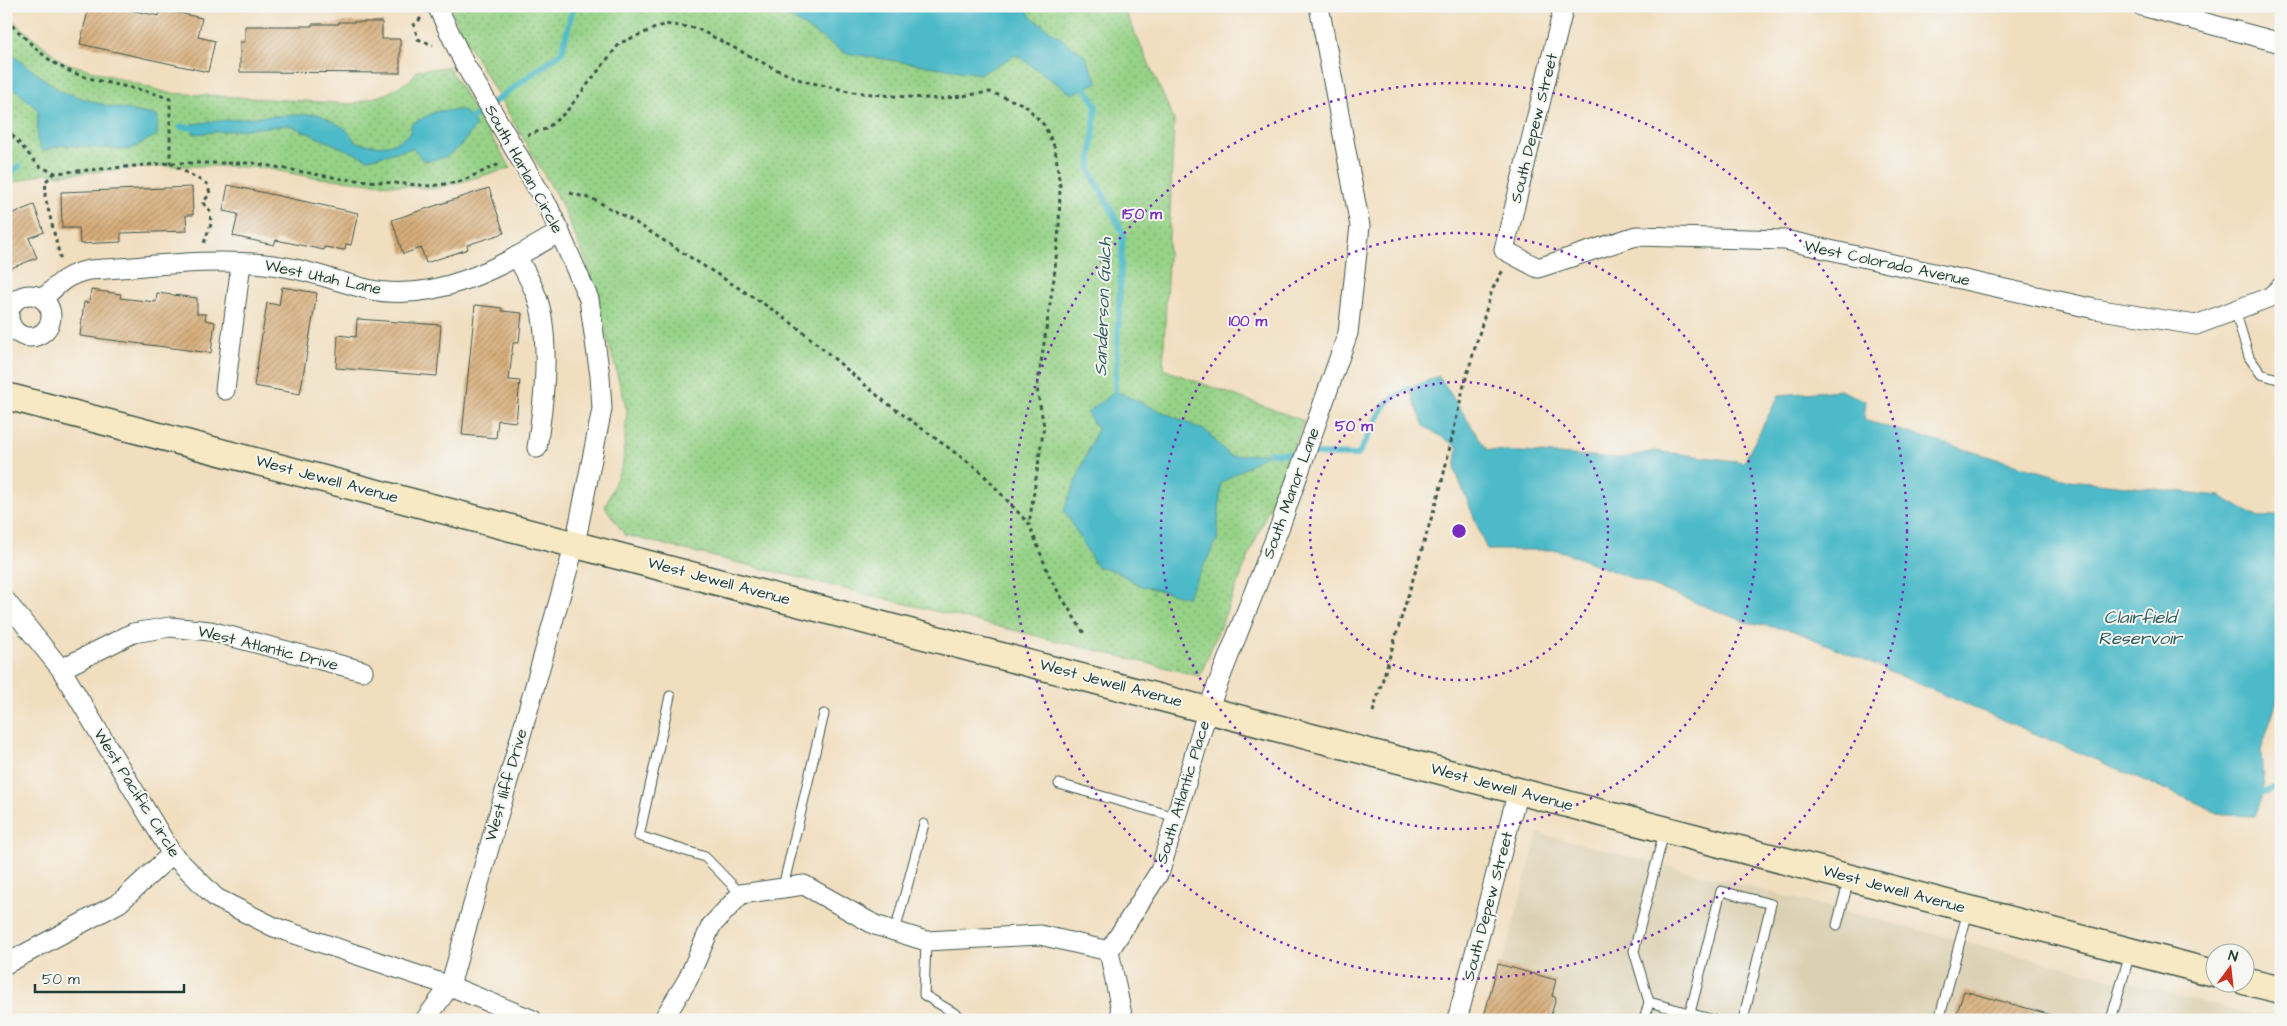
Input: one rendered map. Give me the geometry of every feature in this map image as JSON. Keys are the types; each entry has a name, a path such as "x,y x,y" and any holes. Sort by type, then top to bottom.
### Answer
{"main road":[{"name":"West Jewell Avenue","path":"6,396 2204,970"},
{"path":"2254,983 2281,990"}],"street":[{"name":"South Harlan Circle","path":"437,6 464,62 549,208 589,299 600,376 602,409 575,544"},
{"name":"South Manor Lane","path":"1208,709 1287,507 1348,333 1360,226 1319,6"},
{"name":"South Depew Street","path":"1508,252 1564,6"},
{"path":"2142,6 2281,43"},
{"name":"West Utah Lane","path":"43,299 71,274 89,270 196,263 265,264 313,273 369,289 403,291 440,289 517,256 560,232"},
{"name":"West Colorado Avenue","path":"1508,252 1538,268 1636,236 1784,240 2095,309 2196,325 2275,292"},
{"path":"517,256 533,288 542,316 545,383 537,448"},
{"name":"West Utah Lane","path":"225,390 241,263"},
{"name":"West Iliff Drive","path":"425,1020 450,986 575,544"},
{"name":"West Pacific Circle","path":"6,601 61,669 172,854 216,898 274,927 450,986 533,1020"},
{"name":"West Atlantic Drive","path":"61,669 133,633 170,627 210,631 363,671"},
{"name":"South Atlantic Place","path":"1110,951 1160,871 1208,709"},
{"name":"South Depew Street","path":"1458,1020 1518,791"},
{"path":"6,964 119,904 172,854"},
{"path":"663,1020 688,979 711,926 741,894 804,885 875,925 926,941 1040,935 1110,951 1123,1020"}],"lane":[{"path":"2235,310 2249,357 2261,374 2281,380"},
{"path":"670,696 639,836 705,857 741,894"},
{"path":"783,888 824,714"},
{"path":"1059,784 1176,817"},
{"path":"895,931 924,824"},
{"path":"1644,1020 1649,1002 1634,951 1665,829"},
{"path":"1837,925 1849,878"},
{"path":"1690,1013 1721,891 1772,904 1742,1020"},
{"path":"1939,1020 1969,908"},
{"path":"926,941 924,995 966,1020"},
{"path":"2111,1020 2130,950"},
{"path":"1649,1002 1714,1020"}],"path":[{"path":"6,20 55,63 82,76 154,93 170,99 170,163"},
{"path":"6,118 12,134 39,166 55,173 170,163 253,163 342,179 431,186 459,182 546,129 566,112 620,43 665,24 696,28 774,70 803,81 853,92 940,99 990,92 1025,105 1044,125 1055,148 1060,186 1059,228 1054,278 1037,388 1044,426 1029,524"},
{"path":"6,140 12,134"},
{"path":"170,163 208,184 210,193 203,203 210,211 211,224 196,263"},
{"path":"55,173 46,181 45,196 66,278"},
{"path":"570,193 595,200 633,221 797,327 884,401 979,470 1029,524 1051,580 1084,635"},
{"path":"1373,712 1441,486 1464,385 1492,290 1508,252"}],"shaded area":[{"path":"1538,833 2273,1020 1487,1020"}],"green space":[{"path":"450,6 1123,6 1174,120 1163,369 1304,421 1200,676 625,535 605,507 623,463 627,411 588,266 561,203 463,36"},
{"path":"6,15 63,62 168,93 352,104 386,94 409,81 418,70 448,67 511,168 434,189 310,177 264,168 219,166 163,166 57,175 45,173 12,183 6,166"}],"water":[{"path":"773,6 1025,6 1030,16 1084,55 1098,82 1072,94 1016,55 980,74 845,53"},
{"path":"6,50 60,91 104,105 158,116 157,135 129,150 63,145 42,151 37,140 38,110 6,81"},
{"path":"463,110 476,125 465,140 449,155 443,158 424,161 413,148 368,159 289,125 194,134 192,124 254,117 318,114 345,128 356,142 379,146 392,144 404,138 411,132 411,124 437,111"},
{"name":"Clairfield Reservoir","path":"1439,376 1487,450 1623,458 1655,451 1744,462 1779,395 1840,390 1866,401 1864,420 2070,480 2220,496 2259,518 2281,514 2281,687 2261,751 2264,793 2255,816 2225,815 1795,631 1746,622 1558,550 1487,550 1455,470 1458,447 1424,426 1409,388"},
{"path":"1115,391 1206,431 1230,456 1269,453 1221,483 1217,540 1187,597 1141,586 1115,571 1096,566 1064,510 1097,429 1087,413"}],"building":[{"path":"89,6 125,6 125,9 159,16 160,9 202,18 198,37 215,41 208,72 80,44"},
{"path":"339,22 382,22 382,39 400,39 400,73 240,72 240,42 245,42 245,26 312,26 312,24 339,24"},
{"path":"228,185 358,213 351,245 346,244 345,250 324,247 324,250 276,240 274,245 233,236 238,214 223,211"},
{"path":"192,187 193,215 186,215 187,231 121,233 121,242 80,244 79,228 62,228 61,192"},
{"path":"489,188 504,233 467,245 468,249 426,263 421,248 403,254 392,220"},
{"path":"34,205 44,232 29,238 37,258 6,270 6,216"},
{"path":"282,287 317,293 300,394 254,386 267,303 279,305"},
{"path":"91,290 121,294 120,298 156,302 157,293 197,298 197,314 206,314 205,320 215,322 211,353 80,336 84,302 89,303"},
{"path":"475,305 502,308 502,311 522,313 519,343 513,343 509,380 520,381 516,422 498,420 496,438 462,435"},
{"path":"357,319 441,325 437,376 336,368 338,335 356,337"},
{"path":"1498,964 1556,980 1552,996 1556,998 1551,1015 1547,1014 1545,1020 1483,1020"},
{"path":"1964,991 2052,1015 2051,1020 1955,1020"}],"waterway":[{"name":"Sanderson Gulch","path":"464,124 562,52 573,8 580,6"},
{"name":"Sanderson Gulch","path":"1084,85 1096,105 1090,170 1123,233 1115,391"},
{"path":"181,127 200,128"},
{"path":"6,176 19,166"},
{"name":"Sanderson Gulch","path":"1269,453 1358,455 1386,403 1409,388"},
{"path":"2264,793 2281,784"}]}
